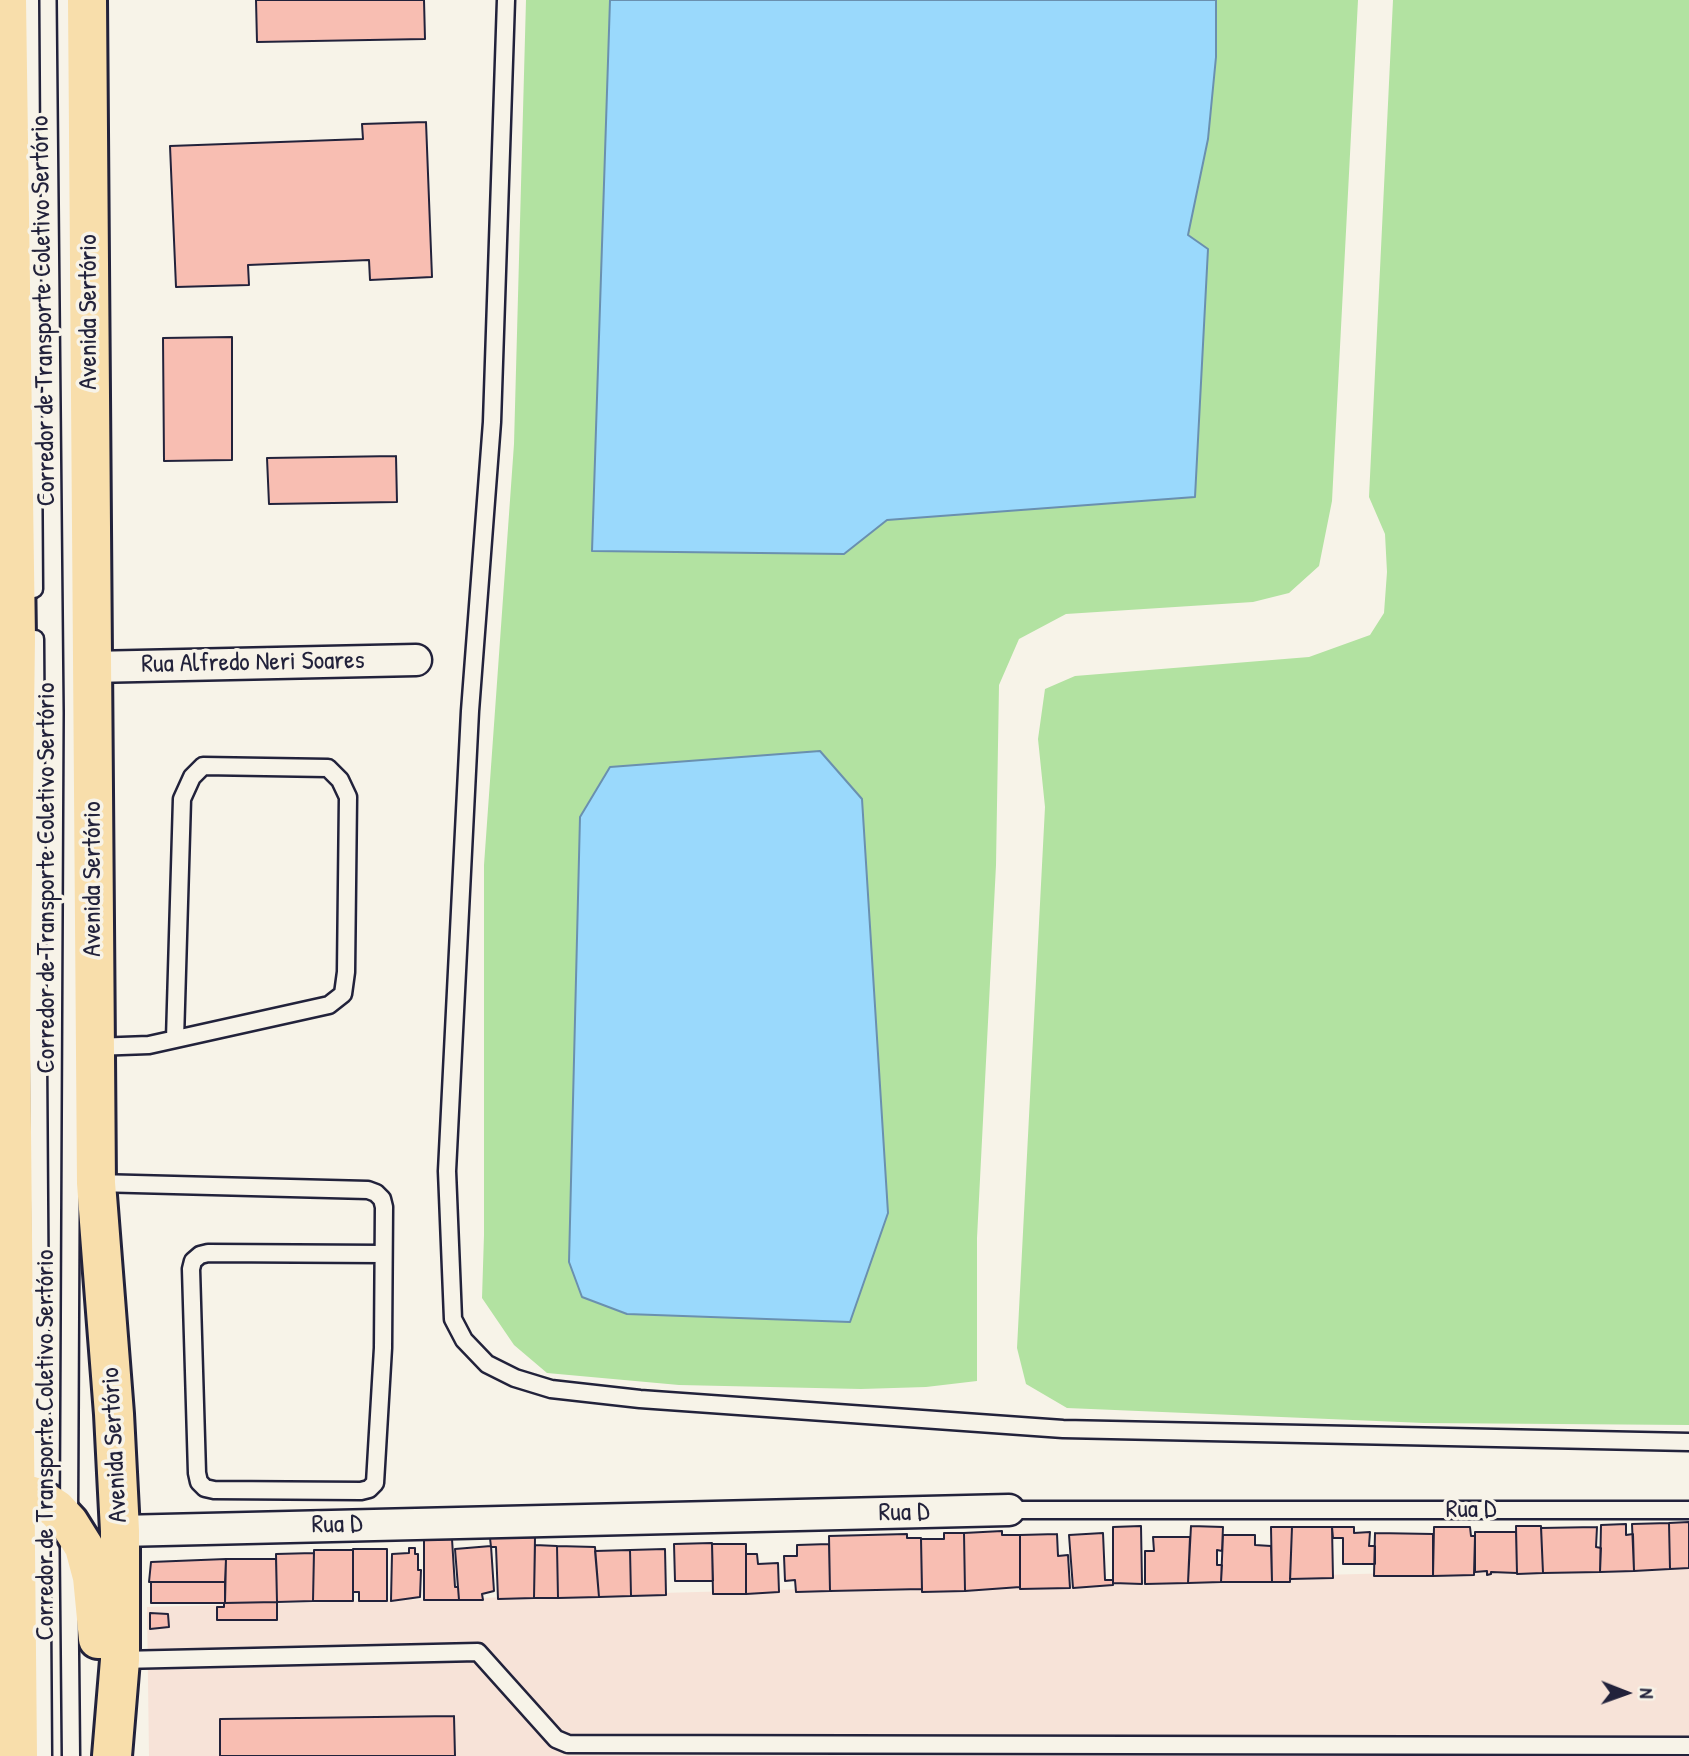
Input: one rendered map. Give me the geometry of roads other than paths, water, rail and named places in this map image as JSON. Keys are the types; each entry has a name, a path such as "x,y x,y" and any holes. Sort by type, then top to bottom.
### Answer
{"main road":[{"path":"7,0 8,680 5,1027 42,1504 9,1670 18,1756"},
{"name":"Avenida Sertório","path":"87,0 96,1183 120,1531 120,1660 110,1756"},
{"path":"42,1504 84,1547 92,1577 110,1756"}],"street":[{"name":"Rua Alfredo Neri Soares","path":"91,667 416,660"},
{"name":"Rua D","path":"120,1531 1009,1510"}],"lane":[{"name":"Corredor de Transporte Coletivo Sertório","path":"30,0 43,1756"},
{"name":"Corredor de Transporte Coletivo Sertório","path":"66,0 73,713 42,1504 71,1756"},
{"path":"506,0 492,422 470,711 447,1171 453,1319 464,1340 487,1364 515,1378 551,1389 640,1399 1063,1429 1689,1442"},
{"path":"94,1047 149,1045 328,1005 343,994 346,972 348,797 340,780 328,768 203,766 192,777 182,799 175,1039"},
{"path":"96,1183 368,1191 376,1193 382,1199 384,1207 383,1348 375,1483 369,1489 360,1491 205,1488 199,1482 197,1473 191,1269 193,1261 208,1253 383,1254"},
{"name":"Rua D","path":"1009,1510 1689,1510"},
{"path":"120,1660 478,1652 556,1739 568,1744 1689,1746"}],"water":[{"path":"610,0 1216,0 1216,57 1208,139 1188,235 1208,249 1195,497 887,520 844,554 592,551"},
{"path":"820,751 862,799 888,1213 850,1322 627,1314 582,1297 569,1262 580,817 610,767"}]}
